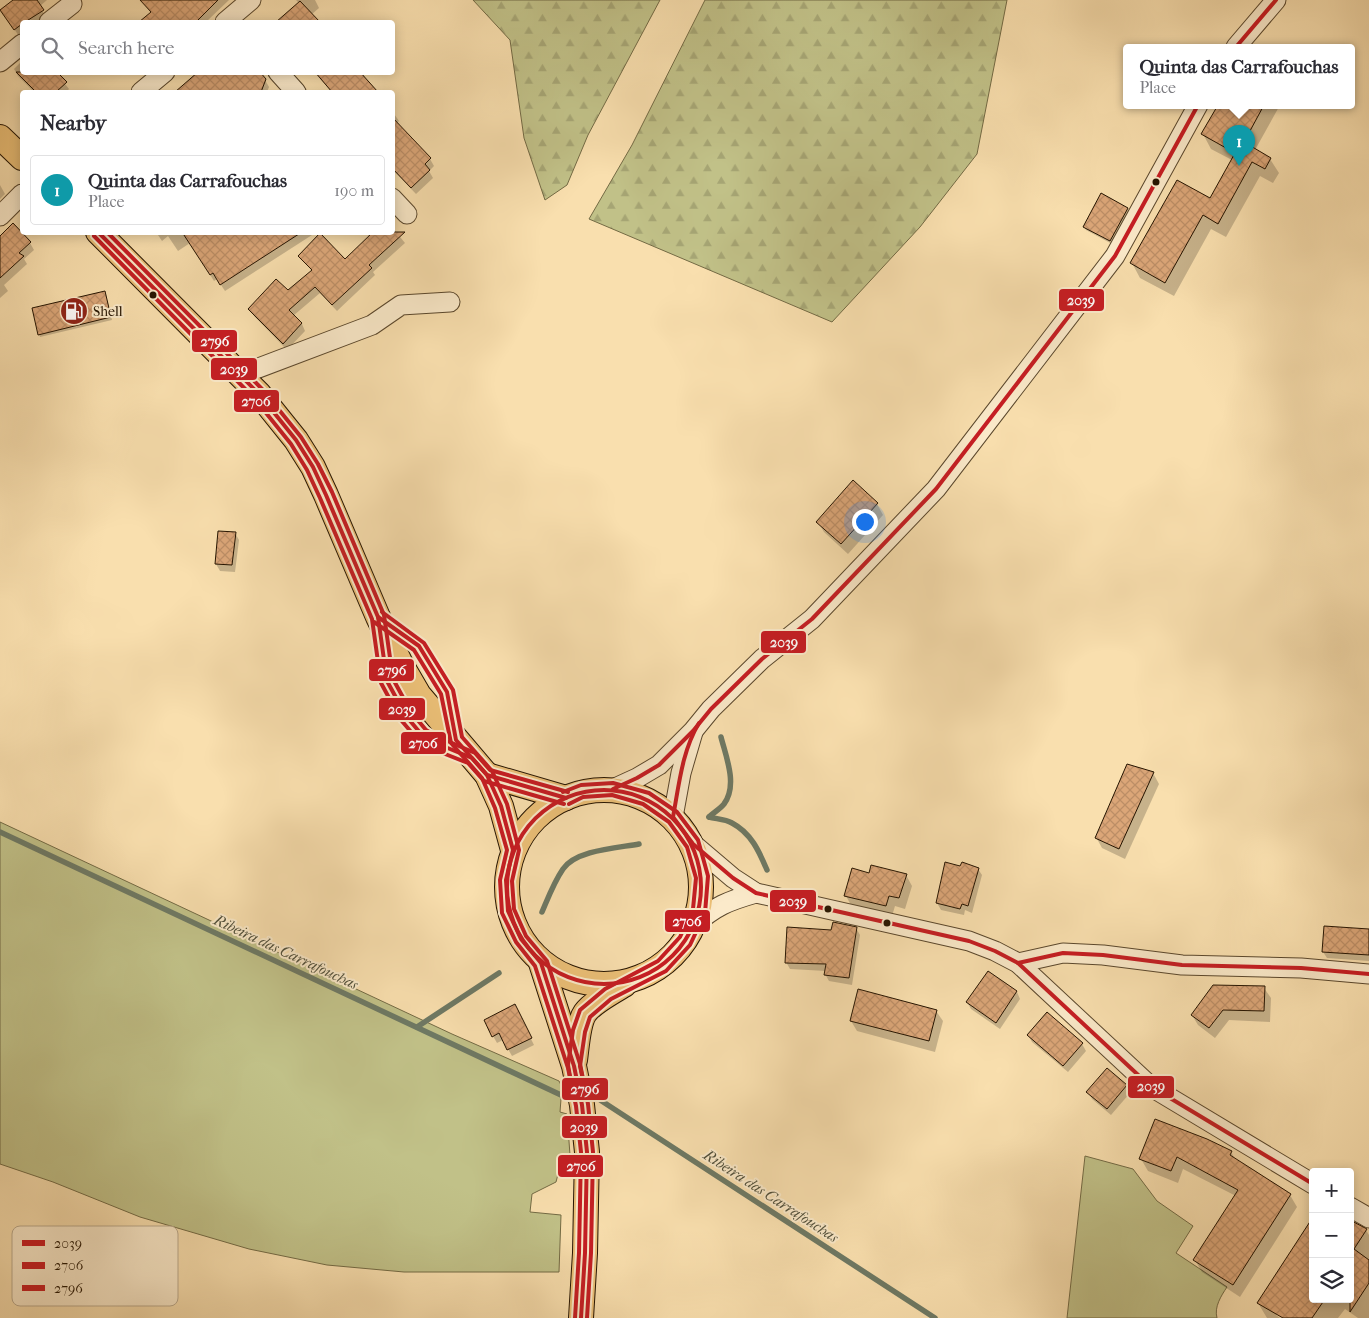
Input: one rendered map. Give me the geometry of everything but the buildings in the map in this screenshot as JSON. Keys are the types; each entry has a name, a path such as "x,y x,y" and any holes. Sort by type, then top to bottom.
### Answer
{"main road":[{"path":"0,137 20,156"},
{"path":"101,235 259,394 296,440 313,467 378,617 401,664 419,695 488,775 501,806 512,850"},
{"path":"488,775 566,798"},
{"path":"574,1066 585,1013 608,994 662,966 685,941 699,910 702,877 693,844 674,817 646,798 613,789 582,791 553,803 529,824 512,850 506,880 508,911 521,939 541,963 568,978 599,985 632,981"},
{"path":"541,963 574,1066 582,1105 586,1152 585,1253 581,1318"}],"street":[{"path":"230,20 251,0"},
{"path":"1239,44 1276,0"},
{"path":"52,20 72,4"},
{"path":"0,62 20,46"},
{"path":"143,90 161,75"},
{"path":"281,75 294,90"},
{"path":"613,789 638,778 659,765 693,731 711,709 762,659 812,619 936,489 1116,256 1196,109"},
{"path":"0,216 20,196"},
{"path":"395,201 407,214"},
{"path":"240,375 372,325 401,305 450,302"},
{"path":"674,817 681,773 693,731"},
{"path":"693,844 732,878 756,893 969,941 995,951 1018,963 1150,1086 1309,1182"},
{"path":"692,926 710,910 756,893"},
{"path":"1018,963 1063,953 1104,955 1182,965 1301,968 1369,974"},
{"path":"1354,1209 1369,1218"}],"green space":[{"path":"473,0 660,0 588,135 567,185 545,200 524,138 510,40"},
{"path":"705,0 1007,0 977,154 920,227 832,322 589,219 632,145"},
{"path":"0,822 452,1034 559,1081 564,1091 560,1112 567,1114 570,1155 562,1159 556,1182 532,1194 530,1212 561,1215 559,1272 404,1272 327,1265 249,1249 178,1228 178,1226 171,1226 140,1217 53,1182 0,1164"},
{"path":"1085,1156 1133,1169 1157,1201 1193,1226 1176,1253 1227,1287 1217,1306 1217,1318 1067,1318"}],"waterway":[{"path":"709,817 724,804 730,788 730,771 721,737"},
{"path":"709,817 723,820 739,827 757,849 767,870"},
{"name":"Ribeira das Carrafouchas","path":"0,832 561,1095"},
{"path":"542,912 557,879 569,863 577,858 598,851 639,844"},
{"path":"417,1027 499,973"},
{"name":"Ribeira das Carrafouchas","path":"594,1096 935,1318"}],"transit line":[{"name":"2039","path":"1239,44 1276,0"},
{"name":"2039","path":"613,789 659,765 693,731 711,709 762,659 812,619 936,489 1115,256 1196,109"},
{"name":"2039","path":"101,235 259,394 296,440 313,467 326,495 378,617 387,681 406,716 422,735 433,742 472,758 487,775 566,798"},
{"name":"2796","path":"110,235 263,390 301,437 318,464 332,492 384,615 393,679 411,712 426,730 475,753 490,770 568,792"},
{"name":"2706","path":"94,236 254,398 291,444 307,470 320,498 372,619 381,683 401,720 418,740 430,748 468,763 484,781 564,804"},
{"name":"2796","path":"382,612 424,643 453,690 462,737 492,771 507,804 519,850 512,881 514,909 526,936 547,961 580,1064 588,1104 593,1152 591,1253 587,1318"},
{"name":"2039","path":"378,617 419,646 447,692 456,740 487,775 501,806 513,850 506,880 508,911 521,939 541,963 574,1066 582,1105 587,1152 585,1253 581,1318"},
{"name":"2706","path":"374,622 414,650 441,694 451,743 482,778 495,808 507,850 500,880 502,913 516,942 535,966 568,1068 576,1106 581,1152 579,1253 575,1318"},
{"name":"2039","path":"673,817 685,757 699,723"},
{"name":"2796","path":"563,792 581,785 613,783 649,793 677,812 698,840 708,876 705,913 690,945 666,971 611,999 590,1017 585,1032 580,1066 583,1080"},
{"name":"2039","path":"614,790 623,791 650,801 673,818 685,833 694,850 700,868 701,887 700,906 694,924 685,941 673,956 658,968 641,977 623,983 594,984 585,983 558,973 542,962 529,949 518,933 508,906 507,877 508,868 518,841 529,825 542,812 558,801 585,791 614,790"},
{"name":"2706","path":"569,804 583,797 612,795 643,804 669,822 687,847 696,878 693,909 680,937 658,961 605,989 580,1010 573,1030 568,1065 571,1082"},
{"name":"2039","path":"673,817 693,844 733,878 756,893 969,941 995,951 1018,963 1150,1086 1309,1182"},
{"name":"2039","path":"1018,963 1063,953 1103,955 1182,965 1301,968 1369,974"}],"place":[{"name":"Quinta das Carrafouchas","path":"1239,166"},
{"name":"Shell","path":"74,311"}]}
